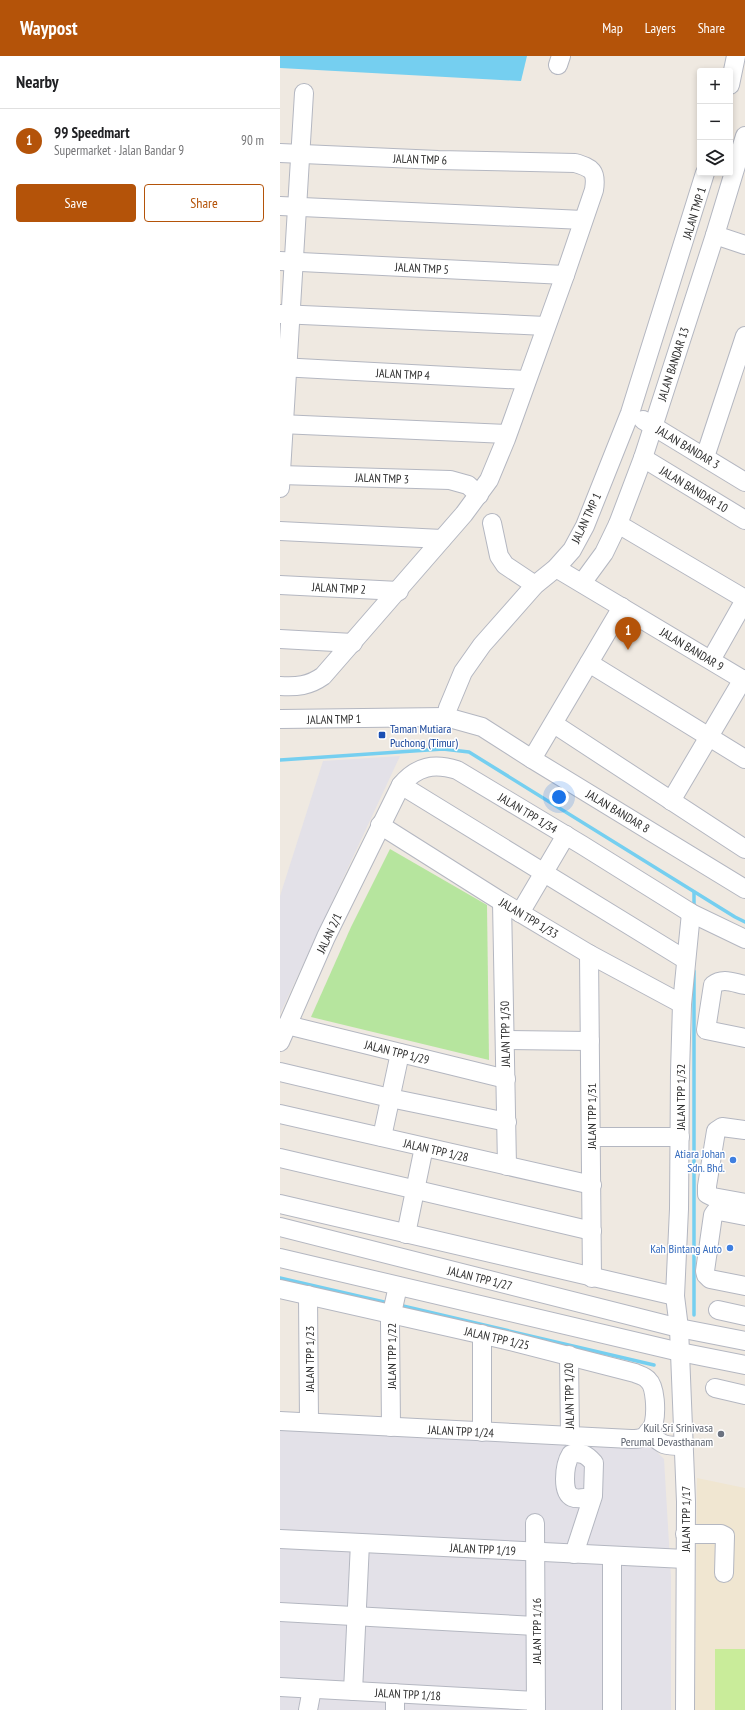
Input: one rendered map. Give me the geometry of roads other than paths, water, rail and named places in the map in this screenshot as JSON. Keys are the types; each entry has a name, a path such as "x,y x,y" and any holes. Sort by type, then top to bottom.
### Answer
{"street":[{"path":"733,70 736,56"},
{"path":"280,479 289,206 300,154 304,93"},
{"name":"JALAN BANDAR 13","path":"582,583 604,553 618,524 643,458 715,235 745,136"},
{"name":"JALAN TMP 6","path":"280,154 561,163 585,166 592,170 596,179 594,190 583,220"},
{"name":"JALAN TMP 1","path":"280,719 446,717 448,708 463,672 482,645 535,585 556,568 572,550 585,526 630,413 704,176"},
{"path":"280,686 304,686 323,676 399,591 479,495 489,480 565,275 583,220 289,206"},
{"path":"715,235 745,245"},
{"name":"JALAN TMP 5","path":"287,261 565,275"},
{"path":"285,314 546,326"},
{"path":"705,457 745,336"},
{"name":"JALAN TMP 4","path":"284,368 526,380"},
{"name":"JALAN BANDAR 3","path":"630,413 745,482"},
{"path":"282,424 507,434"},
{"name":"JALAN BANDAR 10","path":"643,458 745,520"},
{"name":"JALAN TMP 3","path":"280,479 450,480 468,485 479,495"},
{"path":"492,523 499,556 505,565 535,585"},
{"path":"618,524 745,600 711,660"},
{"path":"280,531 442,539"},
{"name":"JALAN BANDAR 9","path":"556,568 744,680"},
{"name":"JALAN TMP 2","path":"280,585 399,591"},
{"path":"532,759 622,607"},
{"path":"280,639 353,643"},
{"path":"590,663 708,738 745,759"},
{"path":"671,801 744,680"},
{"name":"JALAN BANDAR 8","path":"446,717 482,727 745,889"},
{"path":"554,724 745,849"},
{"name":"JALAN TPP 1/34","path":"380,825 401,785 409,775 422,768 447,767 457,770 566,835 691,913 745,939"},
{"path":"401,785 686,960"},
{"name":"JALAN TPP 1/33","path":"380,825 502,902 589,954 682,1004"},
{"name":"JALAN 2/1","path":"280,1042 326,937 380,825"},
{"path":"520,913 566,835"},
{"name":"JALAN TPP 1/30","path":"502,902 506,1040 507,1166"},
{"name":"JALAN TPP 1/32","path":"679,1328 675,1296 679,1209 680,1072 682,1004 691,913"},
{"name":"JALAN TPP 1/31","path":"589,954 592,1278"},
{"path":"745,985 724,980 718,981 714,985 706,1030 745,1038"},
{"name":"JALAN TPP 1/29","path":"287,1025 506,1079"},
{"path":"506,1040 590,1041"},
{"path":"382,1137 400,1053"},
{"path":"280,1072 390,1098 507,1122"},
{"name":"JALAN TPP 1/28","path":"280,1114 592,1185"},
{"path":"745,1130 722,1127 716,1131 707,1194 714,1197 745,1203"},
{"path":"591,1137 680,1137"},
{"path":"406,1234 424,1147"},
{"path":"280,1158 415,1191 592,1231"},
{"path":"280,1204 592,1278 675,1296"},
{"path":"745,1216 719,1211 715,1212 713,1215 705,1271 706,1276 710,1279 745,1286"},
{"name":"JALAN TPP 1/27","path":"280,1227 679,1328 745,1341"},
{"path":"280,1258 680,1352 745,1365"},
{"name":"JALAN TPP 1/22","path":"391,1427 390,1343 392,1313 398,1286"},
{"name":"JALAN TPP 1/25","path":"280,1289 482,1334 635,1373 649,1380 654,1393 654,1422 645,1435"},
{"name":"JALAN TPP 1/23","path":"308,1295 309,1422"},
{"path":"718,1310 745,1316"},
{"name":"JALAN TPP 1/17","path":"679,1328 684,1446 685,1710"},
{"path":"482,1334 482,1432"},
{"name":"JALAN TPP 1/20","path":"569,1356 570,1436"},
{"path":"715,1388 745,1395"},
{"name":"JALAN TPP 1/24","path":"280,1421 631,1439 645,1435"},
{"path":"645,1435 667,1446 684,1446"},
{"path":"574,1554 593,1496"},
{"name":"JALAN TPP 1/16","path":"534,1523 536,1552 536,1705"},
{"path":"685,1534 720,1534 725,1536 724,1573"},
{"name":"JALAN TPP 1/19","path":"280,1539 685,1560"},
{"path":"353,1691 360,1543"},
{"path":"612,1556 612,1710"},
{"path":"280,1612 536,1626"},
{"name":"JALAN TPP 1/18","path":"280,1687 353,1691 395,1702 536,1705"},
{"path":"308,1710 312,1689"}],"water":[{"path":"280,56 527,56 521,81 280,68"}],"waterway":[{"path":"280,760 443,749 469,752 745,922"},
{"path":"694,892 694,909"},
{"path":"694,971 694,1315"},
{"path":"280,1278 384,1302"},
{"path":"403,1306 654,1365"}],"place":[{"name":"99 Speedmart","path":"628,650"},
{"name":"Taman Mutiara Puchong (Timur)","path":"382,735"},
{"name":"Atiara Johan Sdn. Bhd.","path":"733,1160"},
{"name":"Kah Bintang Auto","path":"730,1248"},
{"name":"Kuil Sri Srinivasa Perumal Devasthanam","path":"721,1434"}]}
